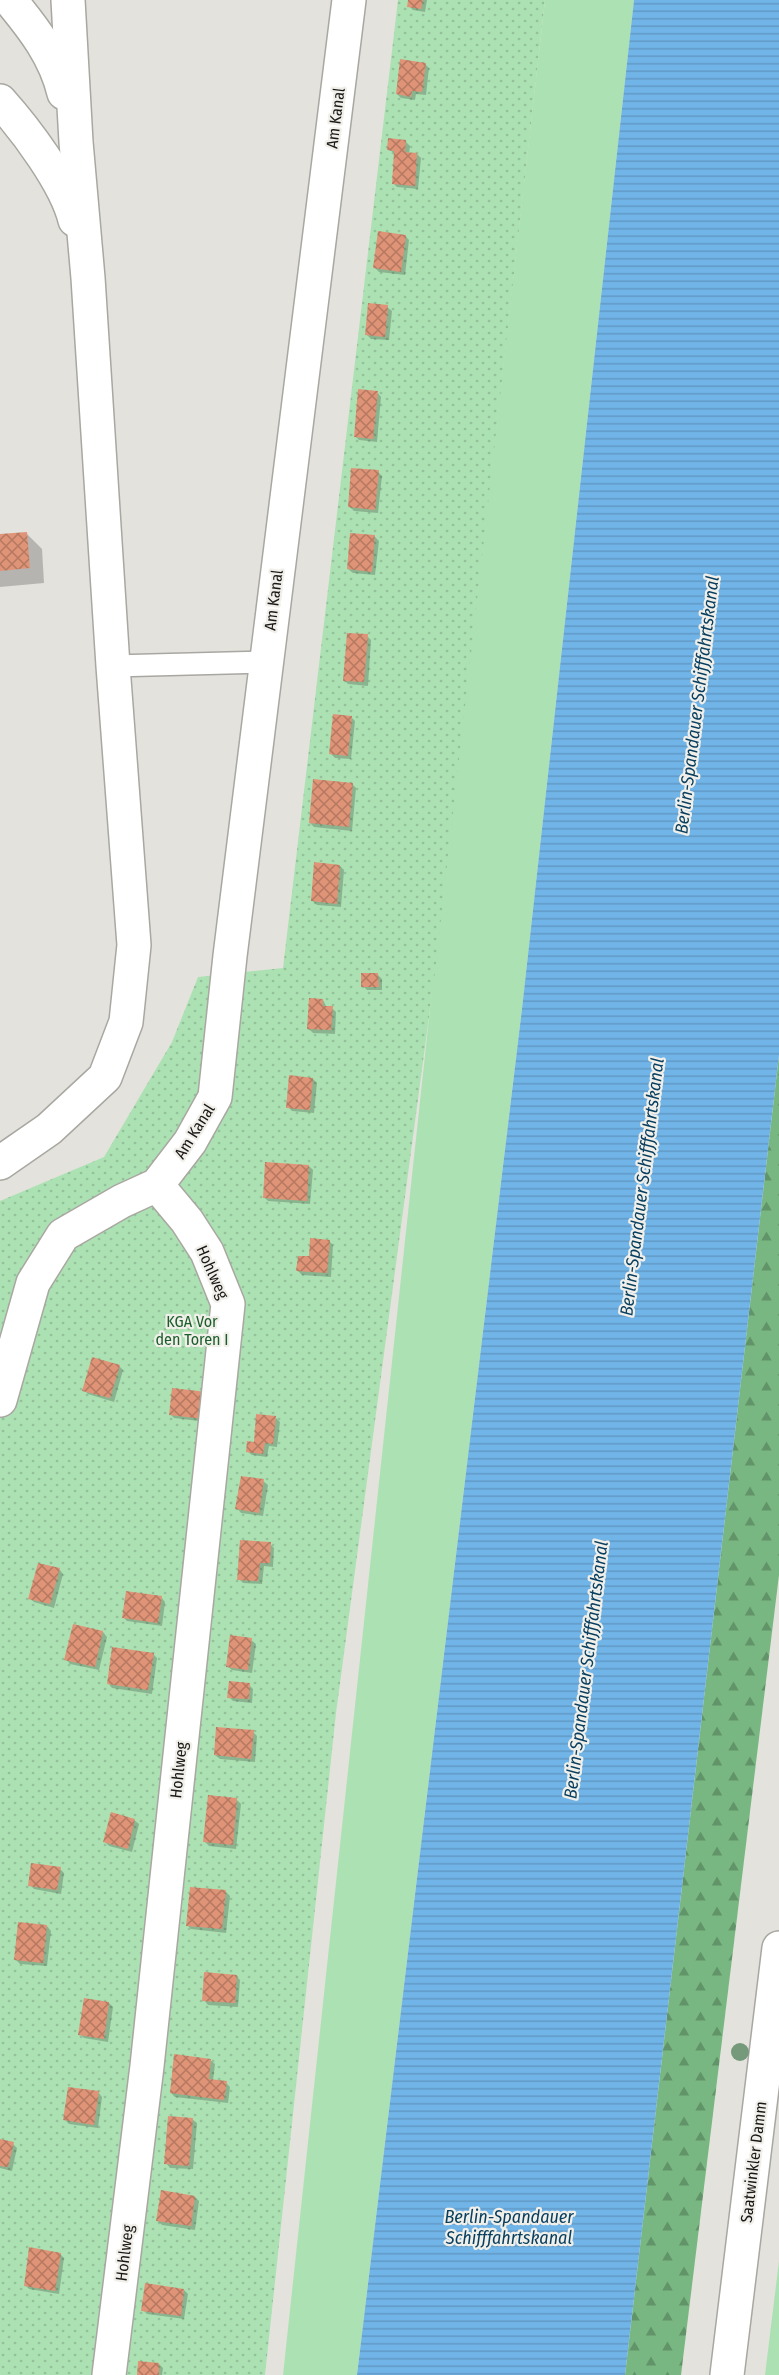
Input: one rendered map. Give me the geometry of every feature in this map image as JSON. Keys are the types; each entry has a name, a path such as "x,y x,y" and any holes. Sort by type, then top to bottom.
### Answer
{"street":[{"path":"10,0 39,34 59,74 76,142"},
{"path":"0,1163 49,1129 105,1077 126,1022 134,945 88,278 76,142 68,0"},
{"name":"Am Kanal","path":"157,1185 190,1142 215,1098 230,956 349,0"},
{"path":"0,101 26,130 71,204 88,278"},
{"path":"0,1400 33,1283 63,1235 122,1201 157,1185"},
{"name":"Hohlweg","path":"109,2375 147,2066 228,1304 207,1252 187,1221 157,1185"},
{"name":"Saatwinkler Damm","path":"728,2375 779,1948"}],"lane":[{"path":"113,666 266,662"}],"green space":[{"name":"KGA Vor den Toren I","path":"398,0 545,0 435,972 336,1713 265,2375 0,2375 0,1201 104,1157 172,1042 198,977 283,968"},
{"path":"545,0 634,0 522,1009 357,2375 283,2375 435,962"},
{"path":"779,1055 779,1575 681,2375 625,2375"},
{"path":"779,2261 779,2375 765,2375"}],"water":[{"name":"Berlin-Spandauer Schifffahrtskanal","path":"634,0 779,0 779,1055 625,2375 357,2375 522,1009"}],"building":[{"path":"408,0 423,0 421,9 407,7"},
{"path":"400,59 426,63 422,92 412,91 411,97 396,94"},
{"path":"388,138 406,140 405,152 417,153 415,186 392,184 394,151 387,150"},
{"path":"378,231 406,235 401,272 373,268"},
{"path":"368,303 388,305 385,337 365,335"},
{"path":"358,389 378,391 373,439 354,437"},
{"path":"351,468 379,470 375,510 348,507"},
{"path":"27,532 30,568 0,571 0,534"},
{"path":"350,533 375,535 372,572 347,569"},
{"path":"347,633 368,634 364,682 343,681"},
{"path":"333,714 352,716 348,756 329,754"},
{"path":"313,779 353,783 349,827 309,823"},
{"path":"314,862 340,865 337,904 311,901"},
{"path":"361,973 378,973 379,987 361,987"},
{"path":"309,998 323,999 323,1006 333,1006 331,1030 307,1029"},
{"path":"289,1075 313,1078 310,1110 286,1108"},
{"path":"265,1162 309,1165 307,1201 263,1198"},
{"path":"310,1238 330,1240 327,1273 296,1271 298,1256 309,1256"},
{"path":"92,1357 120,1365 110,1398 82,1391"},
{"path":"172,1388 207,1392 204,1419 169,1415"},
{"path":"256,1414 276,1416 273,1444 265,1443 263,1454 246,1452 247,1441 254,1442"},
{"path":"241,1476 264,1479 259,1513 235,1509"},
{"path":"240,1540 271,1542 270,1563 260,1563 258,1581 237,1580"},
{"path":"38,1563 60,1568 50,1604 28,1599"},
{"path":"126,1591 162,1596 158,1623 122,1618"},
{"path":"73,1624 103,1631 95,1667 64,1660"},
{"path":"230,1635 252,1638 248,1670 226,1667"},
{"path":"112,1647 154,1653 148,1690 107,1684"},
{"path":"229,1681 250,1683 249,1699 227,1698"},
{"path":"216,1727 254,1730 251,1759 214,1755"},
{"path":"208,1795 237,1798 233,1845 203,1842"},
{"path":"111,1812 135,1819 128,1849 103,1842"},
{"path":"31,1863 61,1867 57,1890 28,1886"},
{"path":"190,1887 226,1890 222,1929 186,1926"},
{"path":"18,1922 47,1925 43,1963 14,1960"},
{"path":"204,1972 237,1975 235,2003 202,2001"},
{"path":"84,1998 109,2002 104,2039 78,2035"},
{"path":"174,2054 211,2059 209,2079 227,2081 224,2100 170,2093"},
{"path":"68,2087 99,2091 94,2125 63,2120"},
{"path":"168,2116 193,2118 189,2166 164,2164"},
{"path":"0,2139 14,2142 8,2167 0,2166"},
{"path":"161,2190 195,2196 191,2226 156,2221"},
{"path":"29,2247 61,2253 55,2291 24,2286"},
{"path":"145,2283 184,2289 181,2316 141,2311"},
{"path":"138,2361 159,2363 159,2375 137,2375"}]}
